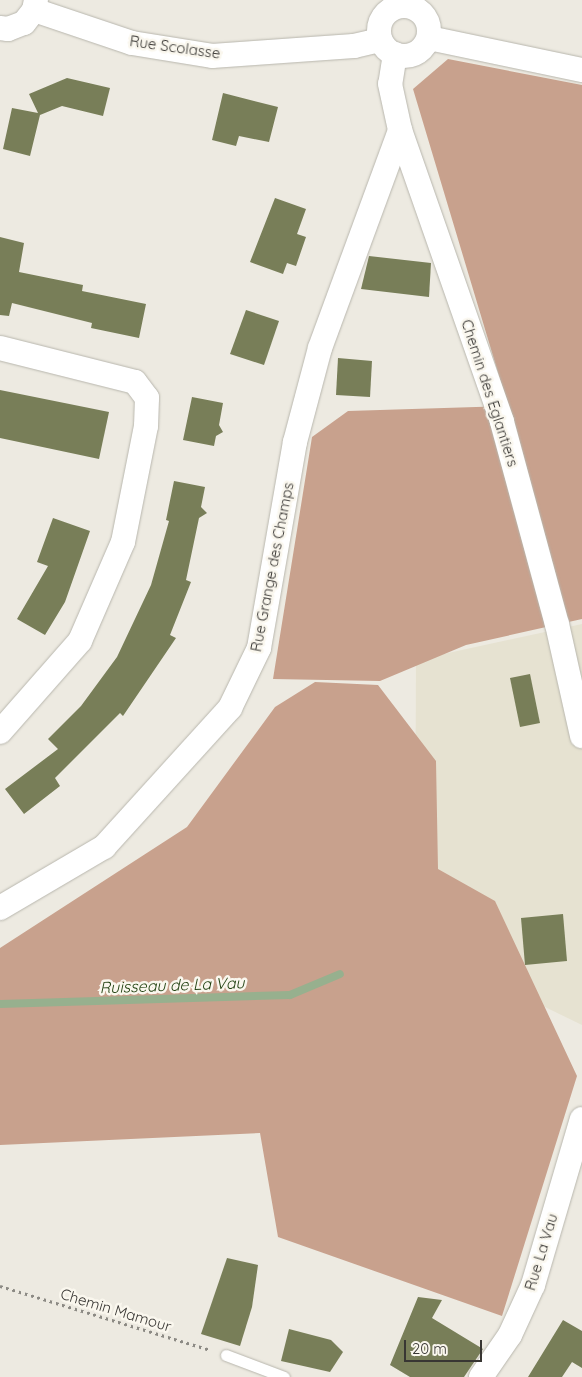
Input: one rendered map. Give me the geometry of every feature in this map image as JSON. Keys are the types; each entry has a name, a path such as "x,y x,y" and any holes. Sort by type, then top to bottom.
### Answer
{"street":[{"path":"418,4 429,26 428,38 415,54 388,47 379,28 388,13 404,6 418,4"},
{"path":"0,28 8,29 24,23 35,5"},
{"name":"Rue Scolasse","path":"35,5 132,43 212,56 354,46 388,47"},
{"path":"428,38 582,70"},
{"name":"Chemin des Eglantiers","path":"388,47 390,84 400,130 502,422 556,624 582,736"},
{"name":"Rue Grange des Champs","path":"0,908 104,847 230,708 259,648 296,442 320,348 400,130"},
{"path":"0,348 135,382 147,398 146,426 124,542 80,641 0,732"},
{"name":"Rue La Vau","path":"481,1377 510,1335 533,1286 582,1119"}],"lane":[{"path":"226,1355 284,1377"}],"path":[{"name":"Chemin Mamour","path":"0,1286 226,1355"}],"shaded area":[{"path":"448,59 582,85 582,619 466,645 380,681 273,679 312,437 348,411 508,406 413,89"},
{"path":"582,624 582,1025 504,987 415,900 416,660"},
{"path":"315,682 378,685 436,761 438,869 495,901 577,1076 502,1316 278,1237 260,1133 0,1145 0,948 187,827 275,707"}],"building":[{"path":"67,78 110,88 103,116 62,106 40,115 30,156 3,149 12,108 38,113 29,94"},
{"path":"223,93 278,107 269,142 239,136 236,146 212,140"},
{"path":"275,198 306,209 297,234 306,237 296,266 287,263 283,274 250,262"},
{"path":"0,237 24,243 19,272 83,285 82,291 146,304 139,338 91,328 92,323 12,303 9,316 0,315"},
{"path":"369,256 431,263 429,297 361,289"},
{"path":"246,310 279,321 264,365 230,354"},
{"path":"338,358 372,361 370,397 336,395"},
{"path":"0,390 109,412 99,459 0,438"},
{"path":"192,397 223,403 219,425 223,432 216,436 214,446 183,440"},
{"path":"174,481 205,487 201,507 207,513 199,518 186,580 191,582 170,635 176,638 123,716 120,713 55,778 60,786 24,814 5,789 58,749 48,739 81,706 117,657 151,585 169,521 166,520"},
{"path":"53,518 90,531 65,602 45,635 17,619 48,566 37,562"},
{"path":"530,674 540,723 520,727 510,678"},
{"path":"563,914 567,961 525,965 521,918"},
{"path":"227,1258 258,1265 252,1307 240,1346 201,1334"},
{"path":"418,1297 442,1300 432,1318 483,1349 464,1377 410,1377 390,1365"},
{"path":"563,1320 582,1331 582,1368 572,1362 562,1377 528,1377"},
{"path":"289,1329 331,1340 343,1352 330,1372 281,1361"}],"waterway":[{"name":"Ruisseau de La Vau","path":"0,1004 290,995 340,974"}]}
